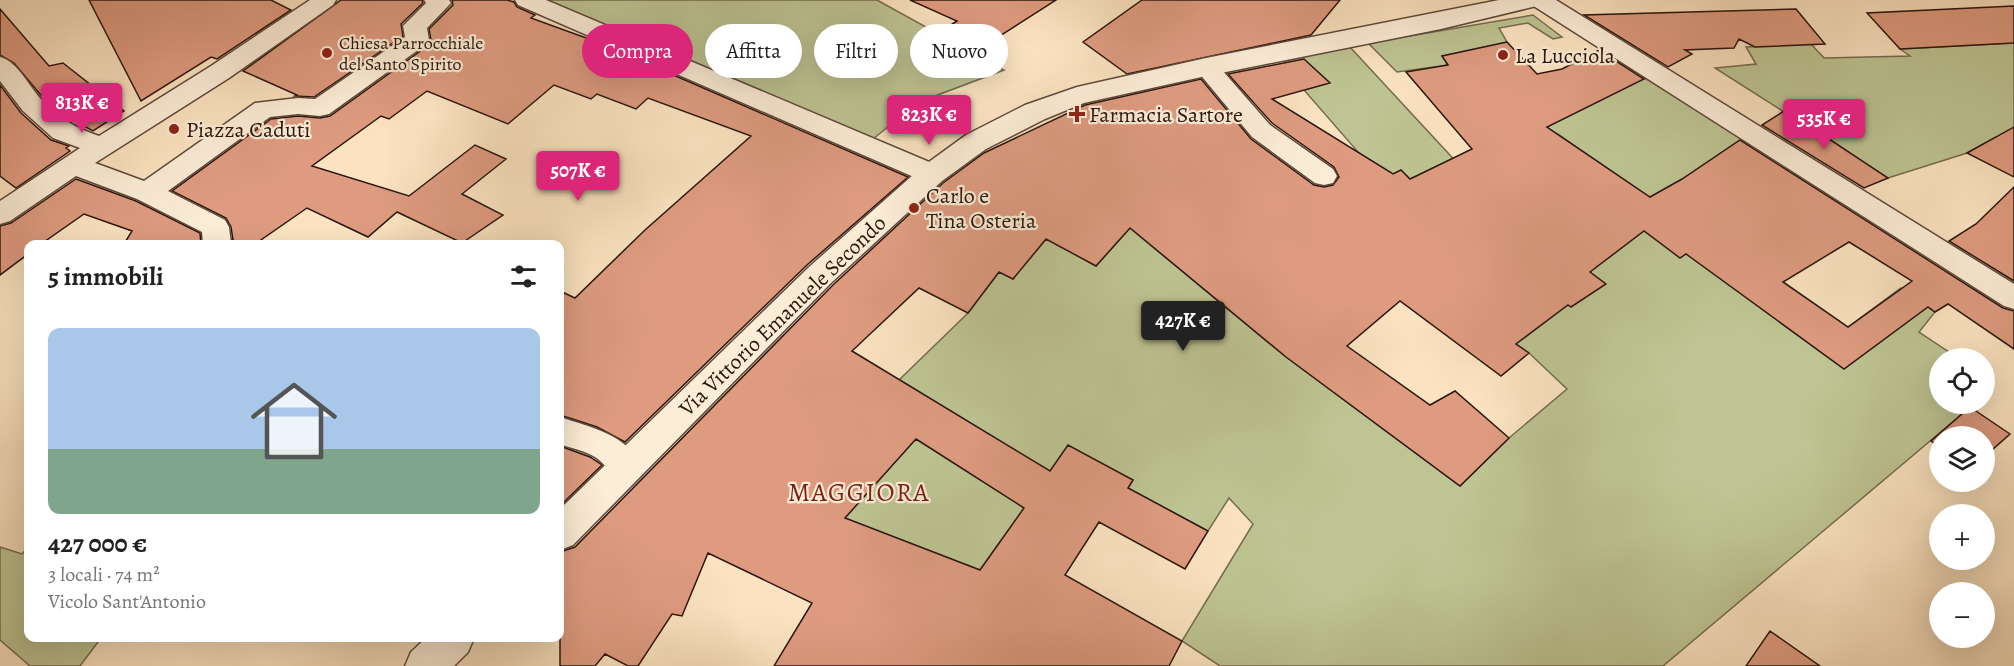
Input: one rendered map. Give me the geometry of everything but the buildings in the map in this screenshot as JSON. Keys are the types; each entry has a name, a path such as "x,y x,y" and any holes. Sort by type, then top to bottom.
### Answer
{"street":[{"path":"0,214 220,72 325,0"},
{"path":"147,192 264,109 298,106 320,108 417,40 415,26 440,3 435,0"},
{"path":"526,0 932,174"},
{"name":"Via Vittorio Emanuele Secondo","path":"564,529 820,275 932,174 976,142 1035,112 1077,96 1532,0"},
{"path":"1540,0 2014,298"},
{"path":"0,65 32,105 62,132 102,147"},
{"path":"1206,67 1261,131 1324,176"},
{"path":"74,165 147,192 215,227 217,240"},
{"path":"564,432 606,447 626,467"},
{"path":"425,666 450,642"}],"green space":[{"path":"539,0 877,0 921,24 910,24 910,78 983,78 919,102 873,139 726,78 802,78 802,24 705,24 705,69 693,64 693,24 597,24"},
{"path":"1533,15 1562,37 1553,39 1528,23 1499,28 1507,42 1442,56 1448,65 1397,72 1368,43"},
{"path":"2014,43 2014,132 1994,138 1967,153 1888,178 1715,68 1756,64 1746,47 1811,44 1824,58 1910,56 1900,49"},
{"path":"1349,46 1472,179 1337,190 1327,173 1358,152 1304,90 1329,83 1294,75 1284,61"},
{"path":"1645,78 1844,197 1773,240 1778,278 1848,327 1901,288 1935,312 1919,332 1943,348 1929,348 1929,414 1962,414 1948,426 1929,426 1929,442 1663,666 1220,666 1182,641 1253,524 1229,498 1208,531 1128,488 1133,480 1068,446 980,570 803,502 899,380 968,313 999,272 1013,279 1047,238 1096,266 1130,228 1286,357 1460,486 1509,438 1567,389 1529,353 1516,344 1627,182 1559,135 1542,129"},
{"path":"0,547 22,554 24,552 24,642 98,642 80,666 30,666 0,640"}],"place":[{"name":"Chiesa Parrocchiale del Santo Spirito","path":"327,53"},
{"name":"La Lucciola","path":"1503,55"},
{"name":"Farmacia Sartore","path":"1077,114"},
{"name":"Piazza Caduti","path":"174,129"},
{"name":"Carlo e Tina Osteria","path":"914,208"}],"district":[{"name":"MAGGIORA","path":"859,492"}]}
